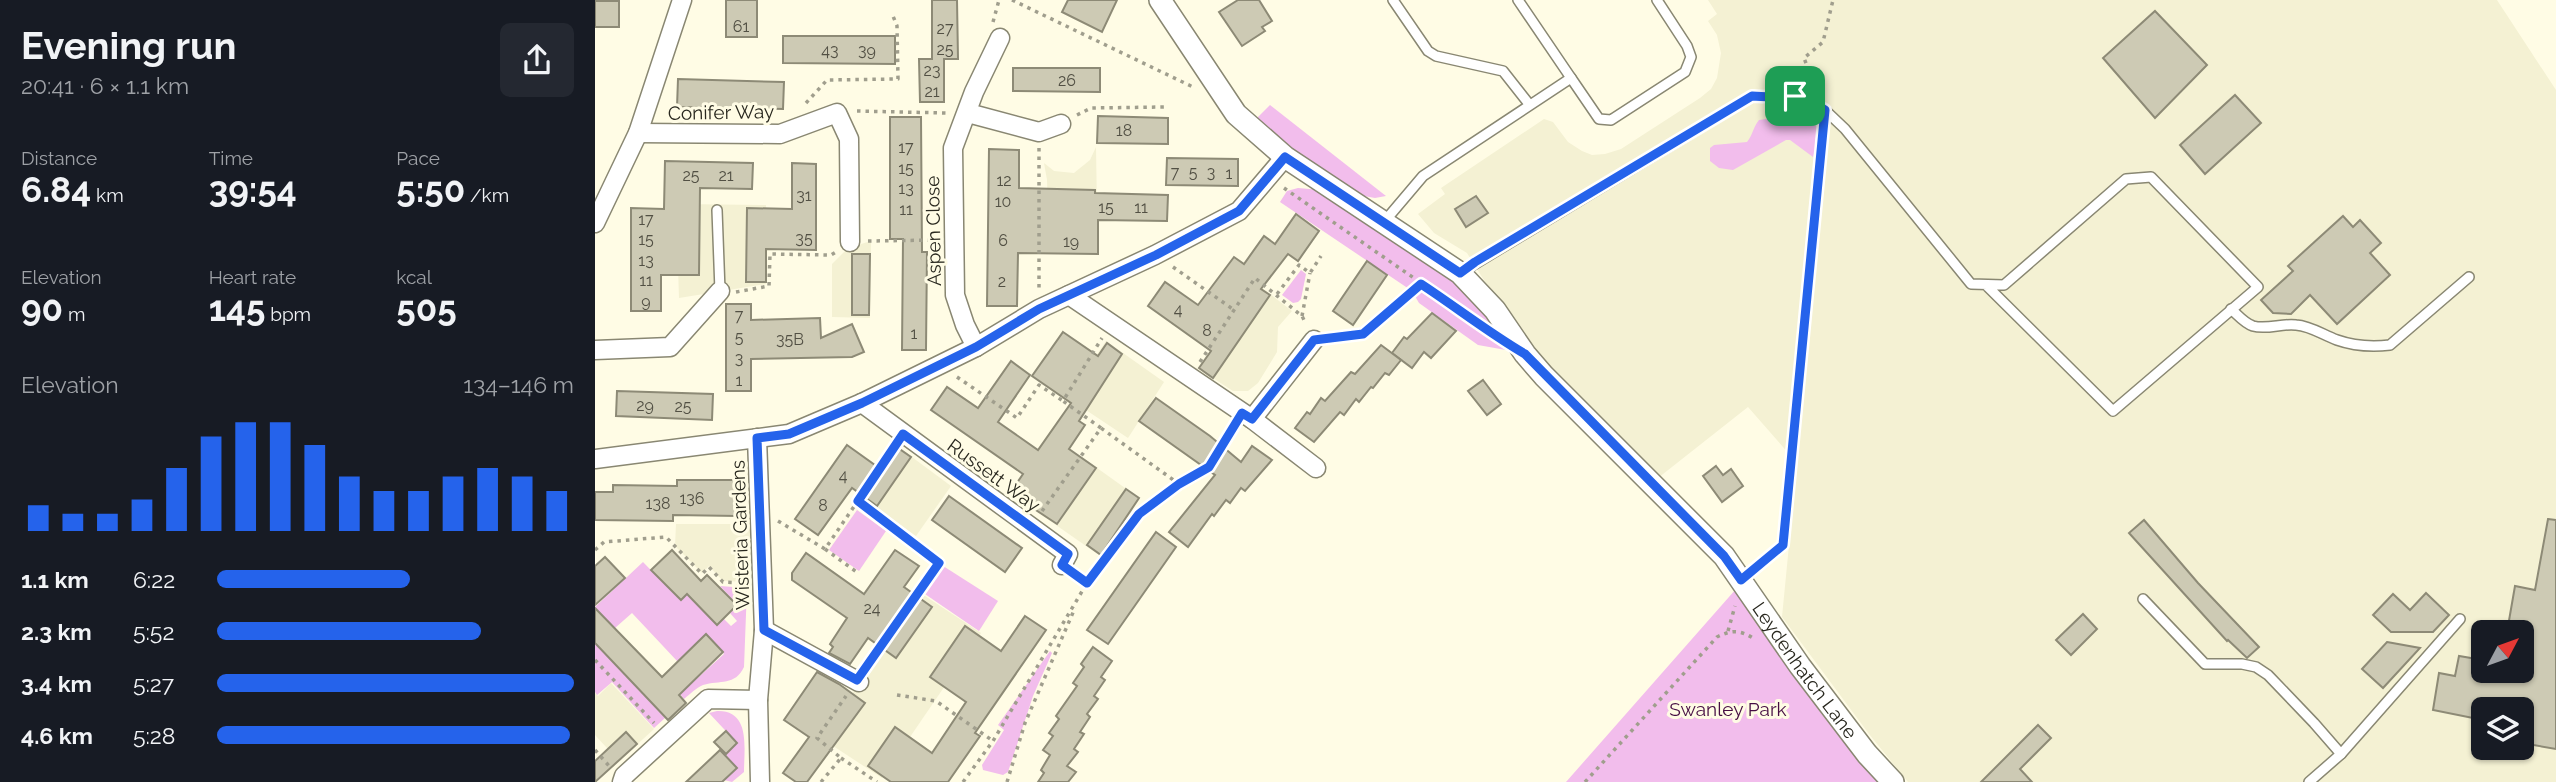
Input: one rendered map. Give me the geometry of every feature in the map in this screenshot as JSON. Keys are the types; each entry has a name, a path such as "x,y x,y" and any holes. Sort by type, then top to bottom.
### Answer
{"street":[{"name":"Conifer Way","path":"595,223 638,133 682,0"},
{"name":"Leydenhatch Lane","path":"1160,0 1236,114 1285,157 1460,273 1495,310 1525,354 1544,376 1724,556 1808,677 1867,754 1893,782"},
{"name":"Aspen Close","path":"976,347 955,295 953,148 974,92 1000,38"},
{"name":"Conifer Way","path":"638,133 779,134 837,113"},
{"path":"837,113 849,139 850,242"},
{"path":"968,113 1039,132 1061,124"},
{"path":"595,458 789,434 862,403 976,347 1039,309 1156,255 1239,211 1285,157"},
{"path":"595,350 670,347 717,294"},
{"path":"1069,295 1247,416 1315,468"},
{"path":"1247,416 1314,340"},
{"name":"Russett Way","path":"862,403 1068,554 1062,565"},
{"name":"Wisteria Gardens","path":"757,438 764,630 758,700 760,782"},
{"name":"Wisteria Gardens","path":"764,630 858,681"},
{"path":"622,782 624,776 708,699 758,700"}],"lane":[{"path":"1393,0 1428,51 1436,56 1503,71 1529,104"},
{"path":"1518,0 1599,119 1611,120 1685,72 1691,57 1687,46 1657,0"},
{"path":"1384,222 1423,176 1571,78"},
{"path":"1460,273 1752,96 1795,96 1825,110 1845,129 1971,284 2004,285 2126,179 2151,177 2258,286 2113,411 1986,285"},
{"path":"717,210 717,294"},
{"path":"2231,309 2248,324 2258,327 2295,324 2351,344 2373,347 2390,345 2469,276"},
{"path":"2143,599 2206,664 2249,664 2268,675 2341,754"},
{"path":"2309,782 2341,754 2460,619"}],"path":[{"path":"1012,0 1193,87"},
{"path":"1741,580 1783,545 1825,110 1804,58 1823,42 1833,0"},
{"path":"803,107 827,80 898,79 897,26 893,16"},
{"path":"1061,124 1091,108 1164,107"},
{"path":"837,113 873,110 968,113"},
{"path":"1039,132 1039,309"},
{"path":"1268,176 1475,320"},
{"path":"717,294 769,286 770,254 831,255 850,242 953,240"},
{"path":"1156,255 1234,310"},
{"path":"1302,316 1310,273 1321,256"},
{"path":"1277,294 1299,265 1310,273"},
{"path":"1189,378 1255,278 1302,316 1314,340 1363,334 1421,284"},
{"path":"1063,401 1110,325"},
{"path":"939,365 1017,418 1039,385 1179,484"},
{"path":"963,782 993,741 1087,583 1139,514 1179,484 1209,467 1247,416"},
{"path":"1031,527 1101,428"},
{"path":"825,549 903,434"},
{"path":"858,501 939,563 817,738 877,782"},
{"path":"761,511 825,549 858,573"},
{"path":"595,550 604,542 666,537 702,574 709,567 723,582 763,583"},
{"path":"1062,565 1087,583"},
{"path":"1007,782 1025,723 1087,583"},
{"path":"1585,782 1717,637 1728,631"},
{"path":"595,660 667,737"},
{"path":"897,695 936,701 993,741"},
{"path":"821,782 841,758"}],"shaded area":[{"path":"1708,0 2497,0 2556,90 2556,782 1908,782 1782,617 1797,463 1748,407 1658,478 1546,370 1512,325 1467,253 1434,233 1418,214 1445,194 1441,188 1544,119 1553,122 1568,142 1582,151 1592,155 1605,154 1621,149 1700,98 1711,89 1717,78 1721,53 1717,35 1708,21 1717,14"},
{"path":"1096,147 1097,209 1048,209 1044,163 1054,171 1074,173 1090,160"},
{"path":"676,204 766,205 766,284 679,298"},
{"path":"871,241 870,318 832,317 832,264 848,248"},
{"path":"1257,284 1292,311 1278,327 1277,352 1258,383 1248,391 1233,391 1199,369"},
{"path":"1106,341 1164,382 1128,438 1068,398"},
{"path":"897,446 951,486 916,536 863,498"},
{"path":"1083,458 1139,498 1099,555 1043,516"},
{"path":"676,524 751,524 750,582 723,581 709,566 702,573 675,546"},
{"path":"922,594 981,633 882,778 821,738"},
{"path":"611,683 654,729 619,761 595,735 595,693 598,696"}],"green space":[{"path":"1270,105 1386,196 1375,198 1353,194 1271,134 1256,119"},
{"path":"1782,110 1804,113 1818,128 1818,141 1813,157 1790,140 1786,140 1733,170 1719,168 1710,161 1710,148 1714,145 1747,142 1759,120"},
{"path":"1298,188 1321,190 1449,273 1475,298 1517,352 1478,345 1419,303 1412,291 1280,202 1287,191"},
{"path":"1301,270 1306,274 1301,299 1293,303 1282,295"},
{"path":"857,510 886,531 859,571 829,550"},
{"path":"643,562 680,600 687,595 717,625 724,619 731,626 737,621 730,613 738,605 720,586 747,588 744,667 736,677 703,685 684,699 680,694 724,654 707,635 678,662 632,613 615,628 606,619 595,629 595,607"},
{"path":"940,564 998,601 979,631 922,592"},
{"name":"Swanley Park","path":"1736,589 1754,610 1821,713 1879,782 1566,782"},
{"path":"595,644 665,718 654,728 612,682 597,695"},
{"path":"1050,651 1052,653 1033,696 1008,772 1003,775 983,770 982,765 1004,730 998,725"},
{"path":"728,712 736,717 743,732 744,772 732,782 724,780 737,768 726,755 737,743 709,713"}],"building":[{"path":"726,0 757,0 757,37 726,37"},
{"path":"932,0 957,0 958,59 944,59 944,102 920,102 919,59 932,59"},
{"path":"1068,0 1117,0 1102,32 1062,12"},
{"path":"1238,0 1259,0 1272,21 1262,27 1265,31 1242,46 1219,12"},
{"path":"595,1 619,1 619,27 595,27"},
{"path":"2155,11 2207,65 2155,118 2103,58"},
{"path":"783,36 895,36 895,64 783,63"},
{"path":"1013,68 1100,68 1100,92 1013,91"},
{"path":"678,79 784,82 783,109 677,107"},
{"path":"2235,95 2261,123 2205,174 2180,145"},
{"path":"1098,116 1168,118 1168,144 1097,143"},
{"path":"890,117 921,117 922,252 927,252 926,350 902,350 903,239 890,239"},
{"path":"989,149 1019,150 1019,188 1168,195 1167,221 1098,220 1098,254 1018,253 1017,306 987,306"},
{"path":"1167,158 1238,159 1238,186 1166,185"},
{"path":"665,161 753,163 752,189 700,188 699,275 661,275 661,311 631,311 631,208 664,209"},
{"path":"792,163 816,164 816,250 766,249 766,282 746,282 747,208 792,209"},
{"path":"1476,196 1488,213 1466,227 1455,209"},
{"path":"1296,214 1319,231 1298,261 1288,254 1261,289 1270,295 1213,378 1199,368 1211,351 1148,306 1165,282 1198,305 1234,257 1244,264 1264,236 1275,244"},
{"path":"2343,216 2353,227 2360,220 2381,243 2370,253 2390,275 2337,324 2310,295 2291,314 2273,313 2261,300 2293,271 2288,266"},
{"path":"852,254 870,254 869,315 852,315"},
{"path":"1367,261 1387,275 1353,325 1333,311"},
{"path":"726,304 751,304 751,320 820,318 821,338 852,324 864,352 852,357 751,359 751,391 726,391"},
{"path":"1432,313 1456,331 1431,358 1424,352 1412,368 1392,353 1404,337 1407,339"},
{"path":"1063,332 1098,356 1107,343 1122,354 1079,421 1085,425 1069,449 1096,468 1057,524 1010,493 1023,474 931,410 947,387 978,408 1011,361 1030,375 998,422 1038,450 1071,403 1032,376"},
{"path":"1381,345 1401,360 1389,375 1385,373 1359,402 1356,399 1344,415 1340,412 1314,442 1295,428 1307,412 1310,414 1321,398 1325,401 1351,372 1355,374"},
{"path":"1483,380 1501,404 1487,415 1468,391"},
{"path":"617,391 713,394 712,420 616,416"},
{"path":"1156,398 1210,436 1241,462 1252,446 1272,460 1245,491 1241,488 1230,503 1226,500 1214,516 1212,514 1188,547 1169,532 1215,475 1139,421"},
{"path":"847,445 882,470 898,448 911,457 877,506 852,488 818,535 795,519"},
{"path":"1716,466 1723,475 1731,469 1743,486 1722,502 1703,476"},
{"path":"677,480 737,480 737,516 673,515 673,521 595,520 595,492 613,492 613,485 677,486"},
{"path":"1126,489 1139,498 1101,555 1087,545"},
{"path":"949,496 1022,548 1005,572 932,520"},
{"path":"2548,519 2556,520 2556,749 2534,745 2534,697 2471,697 2471,718 2433,710 2439,673 2455,676 2459,656 2471,658 2471,683 2534,683 2534,620 2509,620 2515,586 2535,590"},
{"path":"2144,520 2198,583 2259,647 2247,658 2227,641 2129,533"},
{"path":"1156,532 1176,547 1108,644 1087,630"},
{"path":"672,550 701,581 707,575 737,605 717,625 687,594 681,600 651,570"},
{"path":"895,550 919,566 904,587 932,607 896,658 868,638 850,664 829,653 833,647 830,644 847,618 792,580 792,573 806,553 864,594"},
{"path":"605,557 625,578 595,605 595,566"},
{"path":"2426,593 2449,615 2433,632 2391,632 2373,615 2393,594 2410,610"},
{"path":"595,608 662,677 706,634 723,652 679,695 686,703 668,720 595,643"},
{"path":"2083,614 2097,629 2071,655 2056,640"},
{"path":"1025,616 1046,630 975,733 980,736 948,782 891,782 868,766 895,727 932,753 966,702 930,677 965,626 1001,651"},
{"path":"2387,642 2420,648 2383,688 2362,669"},
{"path":"1093,647 1112,661 1101,677 1105,680 1094,696 1098,699 1087,714 1090,717 1080,732 1084,734 1074,749 1078,752 1067,766 1076,772 1068,782 1038,782 1044,773 1041,770 1050,755 1043,750 1053,736 1049,733 1059,719 1056,716 1077,686 1073,683 1084,667 1081,664"},
{"path":"817,672 865,703 807,782 796,782 783,773 809,737 784,720"},
{"path":"2038,725 2051,738 2020,769 2032,782 1981,782"},
{"path":"726,731 737,743 726,754 714,742"},
{"path":"626,732 637,744 595,782 595,761"},
{"path":"720,750 737,768 722,782 686,782"}],"route":[{"path":"1752,96 1795,96 1825,110 1783,545 1741,580 1724,556 1525,354 1494,336 1421,284 1363,334 1314,340 1252,419 1242,413 1209,467 1179,484 1139,514 1087,583 1062,565 1068,554 903,434 858,501 939,563 857,680 764,630 757,438 789,434 862,403 976,347 1039,309 1156,255 1239,211 1285,157 1460,273 1752,96"}]}
